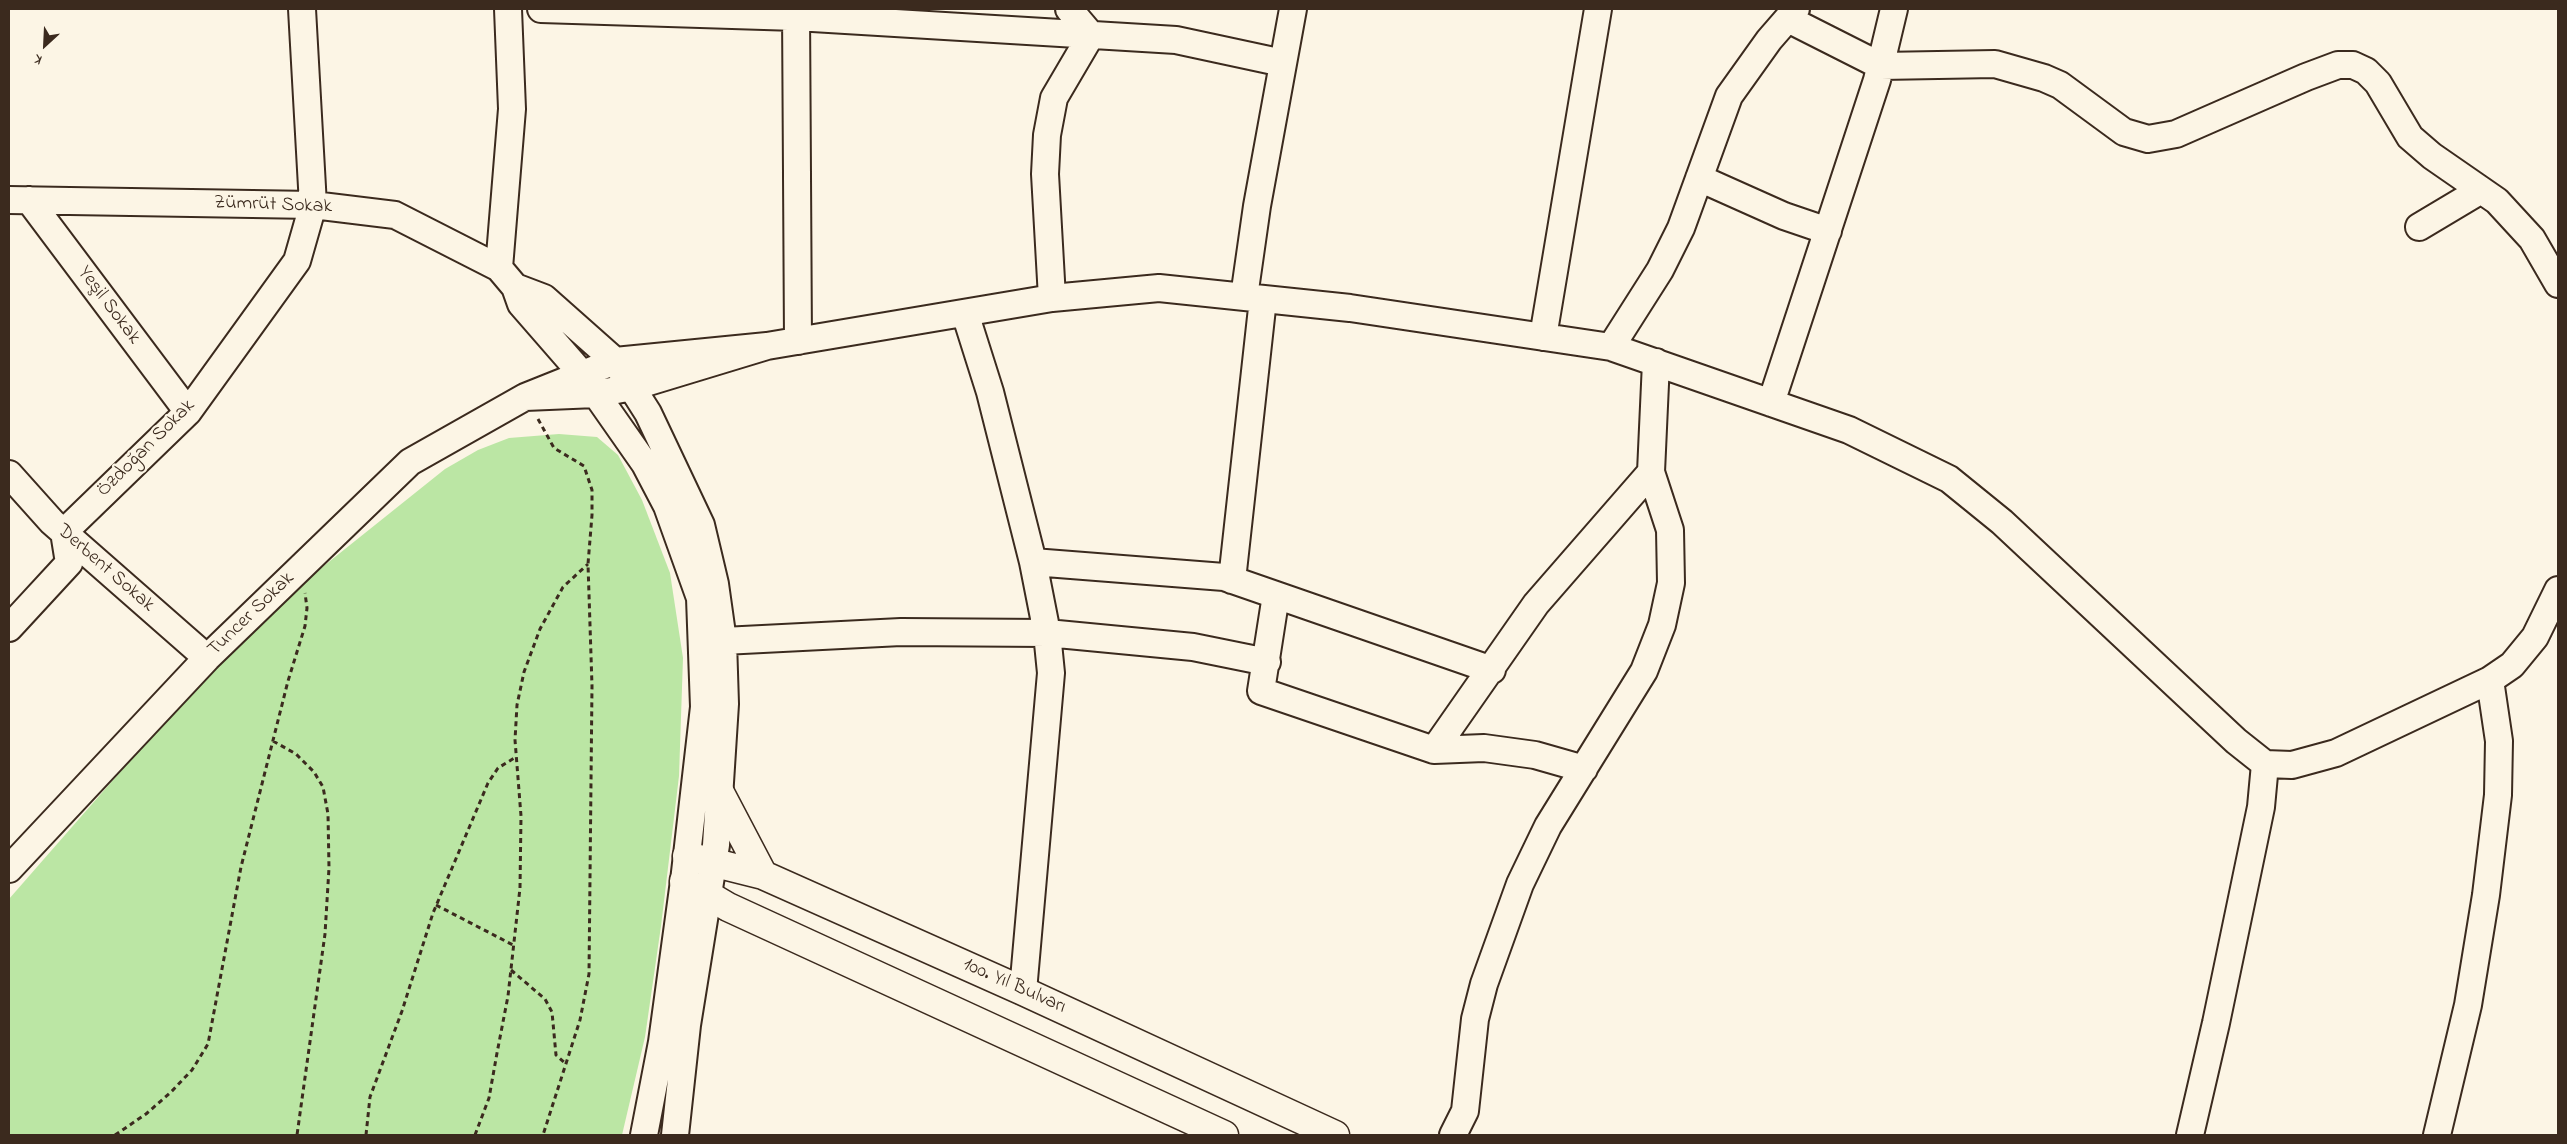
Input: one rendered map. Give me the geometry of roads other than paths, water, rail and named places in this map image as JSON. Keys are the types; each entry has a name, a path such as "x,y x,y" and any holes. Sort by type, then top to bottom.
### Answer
{"main road":[{"path":"720,793 763,875"},
{"name":"100. Yıl Bulvarı","path":"686,869 713,863 763,875 1023,991 1335,1135"},
{"path":"686,869 708,896 728,908 1224,1135"}],"street":[{"name":"Özdoğan Sokak","path":"64,532 188,412 297,261 313,205 302,9"},
{"path":"508,9 512,109 507,277 521,304 589,384 645,464 667,506 700,598 704,707 686,869 662,1042 644,1135"},
{"path":"541,9 796,13 1176,40 1283,63"},
{"path":"1069,9 1091,35"},
{"path":"1232,580 1254,298 1257,206 1294,9"},
{"path":"1544,337 1598,9"},
{"path":"1771,402 1881,66 1894,9"},
{"path":"796,13 798,341"},
{"path":"1611,347 1660,270 1681,228 1729,96 1792,14 1881,66 1995,64 2018,69 2060,85 2124,132 2148,139 2176,134 2338,65 2353,65 2366,71 2378,83 2410,138 2432,156 2497,201 2532,239 2558,284"},
{"path":"1052,298 1045,174 1047,135 1054,98 1091,35"},
{"path":"1699,178 1784,216 1828,231"},
{"path":"2419,227 2481,190"},
{"name":"Zümrüt Sokak","path":"19,200 313,205 395,215 544,298 615,361 648,413 701,525 715,584 723,641 725,704 720,793 713,863 688,1025 675,1135"},
{"name":"Yeşil Sokak","path":"19,200 188,412"},
{"path":"589,384 615,361 767,346 1052,298 1159,288 1350,308 1611,347 1849,430 1949,479 2002,522 2236,741 2264,764 2292,765 2336,753 2490,680 2512,666 2529,644 2558,590"},
{"path":"965,313 990,392 1033,562 1047,633 1052,673 1023,991"},
{"path":"589,384 632,387 767,346"},
{"path":"1453,1135 1465,1111 1475,1020 1500,935 1520,884 1548,826 1644,671 1662,625 1671,583 1670,530 1651,472 1656,362"},
{"name":"Tuncer Sokak","path":"9,869 207,658 410,462 525,397 589,384"},
{"path":"1434,750 1492,670 1536,604 1651,472"},
{"name":"Derbent Sokak","path":"9,474 64,532 207,658"},
{"path":"9,628 69,563 64,532"},
{"path":"1033,562 1232,580 1492,670"},
{"path":"1276,595 1261,691 1434,750 1493,750 1535,755 1584,769"},
{"path":"723,641 901,632 1047,633 1193,647 1267,662"},
{"path":"2437,1135 2468,1005 2486,895 2495,815 2499,741 2490,680"},
{"path":"2190,1135 2216,1023 2261,807 2264,764"}]}
